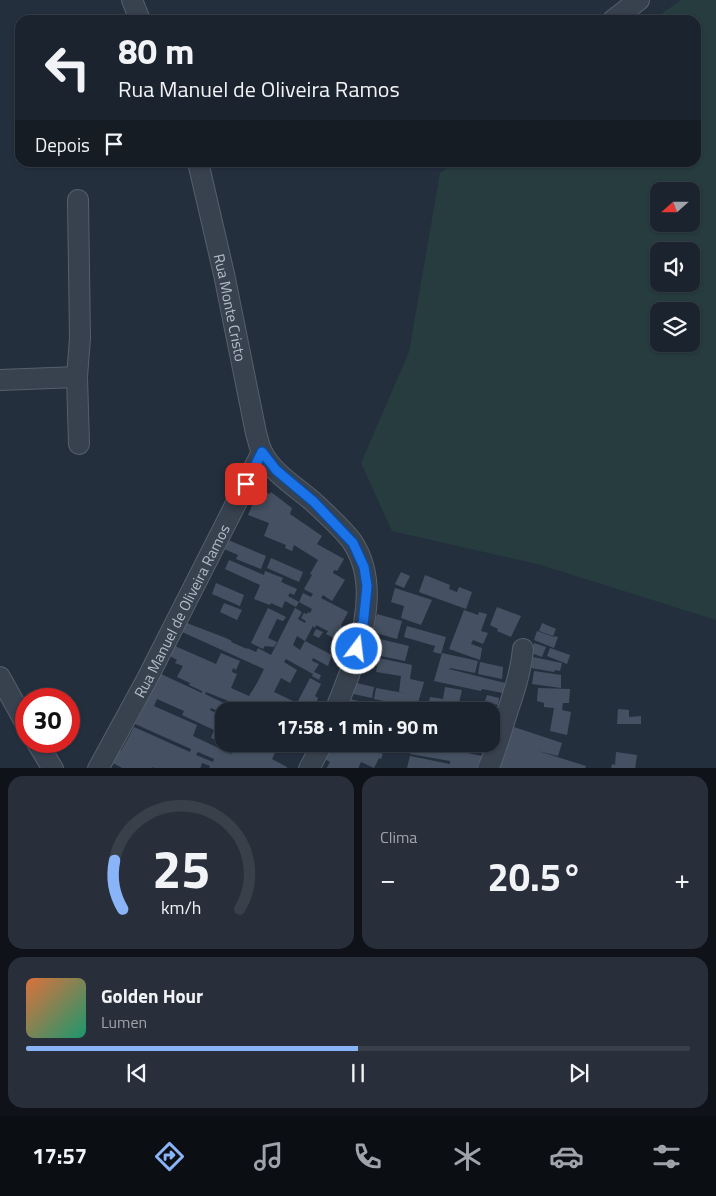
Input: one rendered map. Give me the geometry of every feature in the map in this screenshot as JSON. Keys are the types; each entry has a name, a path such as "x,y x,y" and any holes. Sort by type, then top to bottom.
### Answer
{"street":[{"path":"132,0 138,15"},
{"path":"620,15 639,0"},
{"name":"Rua Monte Cristo","path":"199,167 224,274 256,433 262,452"},
{"path":"78,200 80,338 77,377 80,444"},
{"path":"0,380 77,377"},
{"path":"262,452 276,470 314,502 353,543 364,567 367,586 362,635 338,702"},
{"name":"Rua Manuel de Oliveira Ramos","path":"98,768 147,679 262,452"},
{"path":"488,768 497,749 515,691 521,666 522,649"},
{"path":"0,677 15,704"},
{"path":"309,768 318,752"},
{"path":"44,753 53,768"}],"green space":[{"path":"681,0 716,0 716,620 541,565 392,531 361,463 409,352 440,173 448,167 701,167 701,15 660,15"}],"building":[{"path":"259,490 270,494 271,492 292,508 290,514 322,536 317,544 344,559 337,571 334,570 333,573 345,580 332,601 323,595 321,598 348,612 341,625 343,627 337,640 326,634 328,631 316,625 315,628 313,626 305,641 332,655 328,666 313,658 312,661 319,664 314,672 321,675 319,680 312,676 313,674 286,659 284,662 297,670 290,683 281,678 274,692 295,702 231,702 206,692 205,694 222,702 215,702 215,710 211,708 210,710 215,712 215,740 211,738 214,730 182,715 184,711 157,699 154,706 197,725 193,736 215,746 215,752 231,754 232,752 276,752 272,759 287,768 209,768 210,766 202,763 200,768 122,768 111,762 118,750 121,751 134,727 190,752 191,749 135,724 161,674 202,693 202,691 189,685 190,683 177,677 183,666 175,663 177,660 170,656 175,646 216,664 221,653 240,661 236,670 233,668 232,672 237,674 231,688 249,696 264,669 180,631 184,622 226,638 247,649 256,652 258,648 271,655 295,608 302,612 298,619 305,623 306,621 301,618 304,613 310,613 312,609 299,602 303,593 311,597 313,594 304,589 318,560 294,545 292,551 285,548 286,545 264,536 269,523 248,515 254,501 242,496 250,492 257,495","holes":["297,636 305,641 300,650 293,645","198,752 214,759 213,762 196,755"]},
{"path":"221,537 266,556 261,569 236,559 238,555 217,546"},
{"path":"271,558 303,572 299,582 267,568"},
{"path":"229,560 264,575 265,571 283,578 281,582 297,589 294,595 290,593 288,596 299,602 296,607 285,601 282,608 254,599 260,585 225,569"},
{"path":"401,572 410,576 404,588 395,584"},
{"path":"425,575 450,585 449,589 457,592 459,587 472,592 466,609 419,592"},
{"path":"216,583 244,595 240,606 212,594"},
{"path":"395,588 432,600 421,625 401,618 404,606 391,602"},
{"path":"224,603 242,610 237,620 220,612"},
{"path":"497,607 521,616 511,637 497,631 498,629 490,625"},
{"path":"268,608 286,617 283,621 277,619 268,638 277,642 274,647 265,646 263,649 251,643"},
{"path":"464,610 478,615 479,612 487,614 481,631 488,633 483,644 473,640 471,644 482,648 480,660 449,649"},
{"path":"377,614 402,621 397,639 372,632"},
{"path":"542,623 556,629 553,636 539,631"},
{"path":"407,626 446,637 441,654 433,652 435,646 404,637"},
{"path":"316,629 323,632 319,638 313,635"},
{"path":"537,631 558,637 554,648 534,640"},
{"path":"380,639 409,646 405,661 376,655"},
{"path":"534,643 546,647 542,657 531,653"},
{"path":"550,648 570,655 567,664 547,656"},
{"path":"442,653 478,661 475,673 449,669 505,683 503,693 482,689 481,691 434,681"},
{"path":"533,657 562,663 560,671 555,670 554,672 531,668"},
{"path":"379,658 412,665 410,679 424,682 418,702 389,702 374,699 376,688 409,694 399,692 401,676 376,672"},
{"path":"480,662 503,667 502,679 478,674"},
{"path":"534,671 561,675 561,688 532,684"},
{"path":"310,678 321,684 315,696 318,698 316,702 298,702"},
{"path":"352,682 374,687 372,698 349,693"},
{"path":"445,687 462,690 459,702 429,702 430,697 443,699"},
{"path":"538,688 570,689 569,703 563,703 562,710 571,712 567,735 550,731 554,708 544,707 544,703 537,701"},
{"path":"487,695 499,698 498,702 485,701"},
{"path":"349,699 363,702 348,702"},
{"path":"618,709 629,710 629,717 641,716 641,724 617,724"},
{"path":"511,726 562,743 558,756 538,751 586,766 585,768 500,768 496,766"},
{"path":"326,752 377,752 383,754 374,768 361,762 358,768 327,768 330,762 323,758"},
{"path":"410,752 463,752 482,756 478,768 407,768 410,756 450,764 450,761 410,754"},
{"path":"616,752 637,755 635,768 611,768 612,764 615,765"}],"route":[{"path":"246,484 262,452 276,470 314,502 353,543 364,567 367,586 362,635 357,649"}]}
